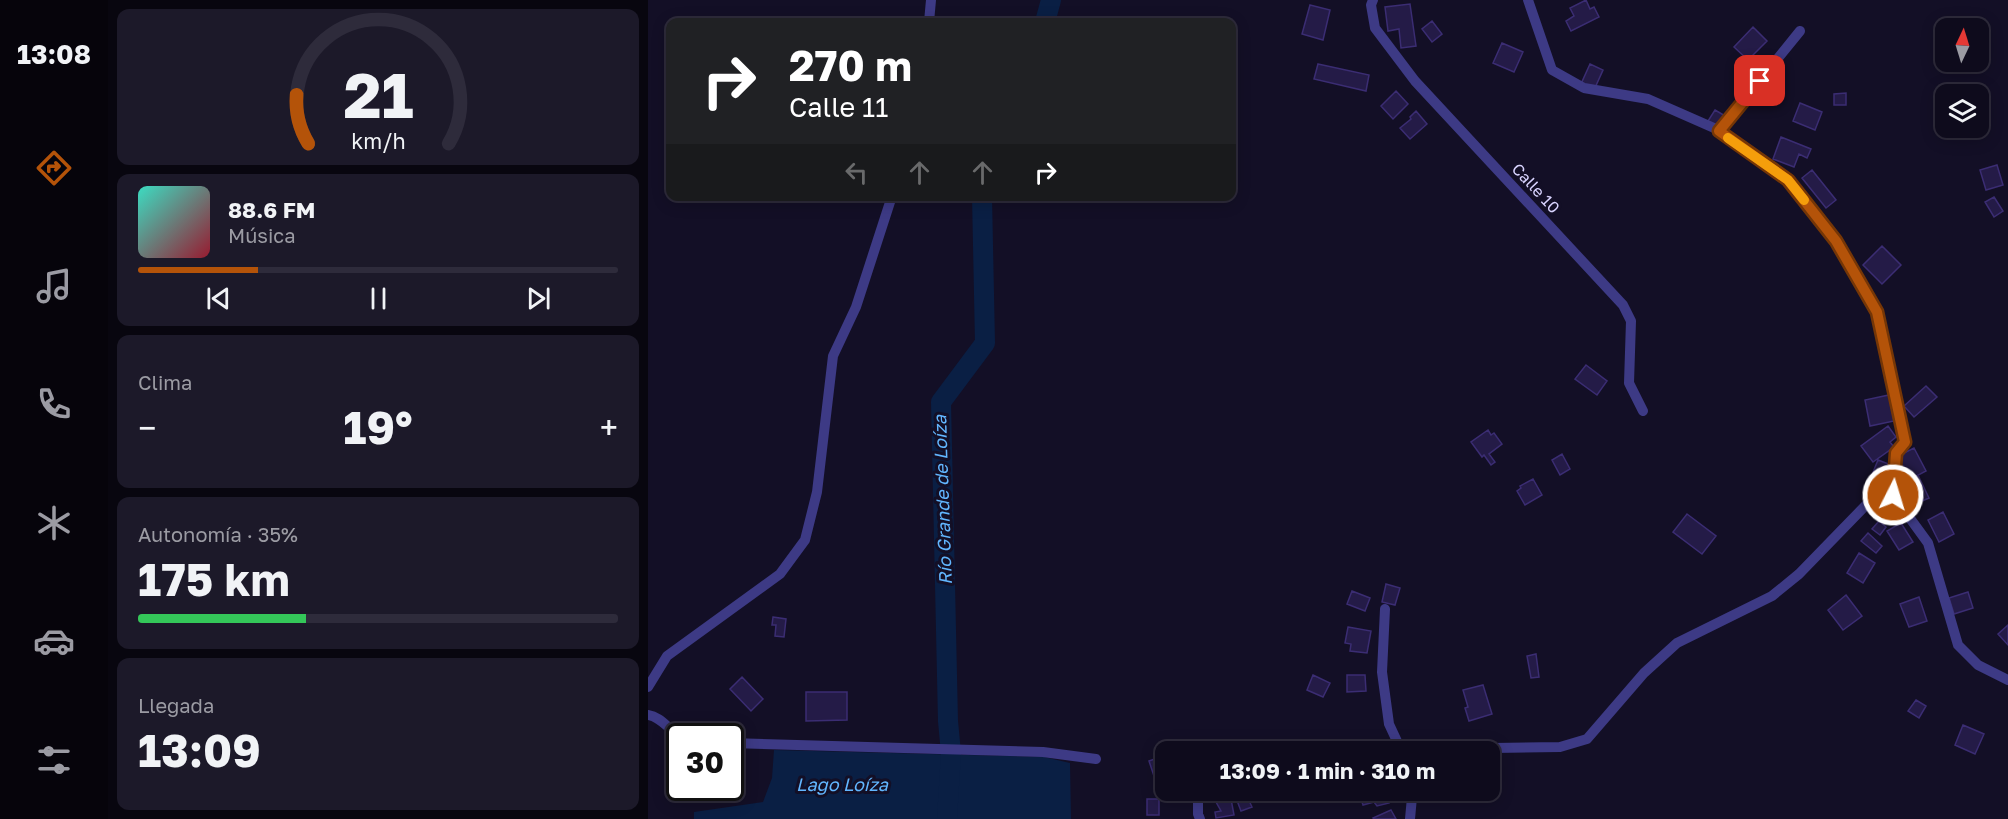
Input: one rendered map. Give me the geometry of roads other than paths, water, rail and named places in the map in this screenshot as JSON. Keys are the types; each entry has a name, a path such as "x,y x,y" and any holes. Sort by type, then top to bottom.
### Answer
{"street":[{"path":"929,18 931,0"},
{"name":"Calle 10","path":"1373,0 1371,5 1375,28 1415,81 1623,305 1631,321 1629,383 1643,411"},
{"path":"1528,0 1552,70 1584,88 1648,99 1719,131 1788,180 1836,241 1877,312 1905,442 1896,453 1893,495 1928,543 1958,645 1978,665 2008,680"},
{"path":"1719,131 1800,31"},
{"path":"648,687 667,656 780,573 805,540 817,492 833,356 856,306 890,201"},
{"path":"1500,748 1560,747 1587,739 1644,673 1677,643 1772,596 1799,574 1867,504 1898,503"},
{"path":"1385,609 1382,672 1389,724 1397,741"},
{"path":"648,715 654,716 666,726"},
{"path":"744,743 1043,752 1096,759"},
{"path":"1198,801 1200,819"},
{"path":"1410,819 1412,801"}],"water":[{"name":"Lago Loíza","path":"774,750 1044,757 1070,763 1071,819 694,819 694,812 763,802 772,778"}],"waterway":[{"name":"Río Grande de Loíza","path":"1046,18 1051,0"},
{"name":"Río Grande de Loíza","path":"947,819 951,753 948,721 941,402 985,343 982,201"}]}
